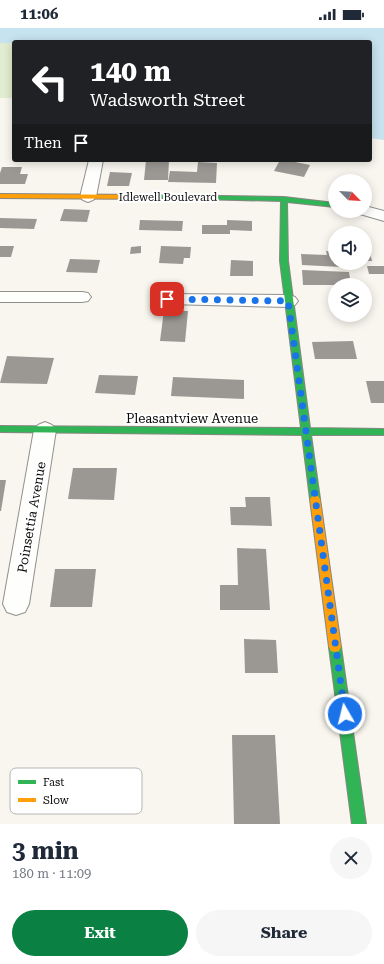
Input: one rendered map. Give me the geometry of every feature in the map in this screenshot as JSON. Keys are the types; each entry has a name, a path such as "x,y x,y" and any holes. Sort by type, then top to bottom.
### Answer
{"street":[{"path":"88,197 96,162"},
{"name":"Idlewell Boulevard","path":"0,196 236,197 284,199 328,204"},
{"path":"284,199 284,261 288,301 307,432 359,824"},
{"path":"372,213 384,216"},
{"path":"0,297 82,297"},
{"path":"167,299 288,301"},
{"name":"Pleasantview Avenue","path":"0,429 384,432"},
{"name":"Poinsettia Avenue","path":"16,604 45,430"}],"green space":[{"path":"0,43 12,43 12,98 0,98"}],"water":[{"path":"0,28 384,28 384,140 372,138 372,40 12,40 12,43 0,43"}],"building":[{"path":"146,162 169,162 168,180 144,180"},
{"path":"198,162 217,163 216,183 168,182 170,171 197,172"},
{"path":"279,162 295,162 310,165 304,177 274,171"},
{"path":"2,167 22,167 20,174 28,174 25,184 0,184 0,173"},
{"path":"110,172 132,173 129,186 107,186"},
{"path":"64,209 90,210 87,222 60,221"},
{"path":"0,218 37,219 34,229 0,228"},
{"path":"140,220 183,221 182,231 139,230"},
{"path":"227,220 252,221 252,231 230,230 230,234 202,234 202,225 227,225"},
{"path":"0,246 14,246 11,257 0,257"},
{"path":"141,246 141,253 130,254 131,247"},
{"path":"161,246 191,247 190,258 184,258 183,264 159,263"},
{"path":"326,251 328,251 328,266 302,265 301,254 327,255"},
{"path":"70,259 100,260 97,273 66,272"},
{"path":"231,260 253,261 253,276 230,276"},
{"path":"372,266 384,266 384,274 369,274 368,270 372,270"},
{"path":"302,270 349,272 350,278 328,278 328,285 303,285"},
{"path":"164,310 188,311 185,342 160,341"},
{"path":"353,341 357,359 315,359 312,342"},
{"path":"7,356 54,358 47,384 0,383"},
{"path":"99,375 138,376 135,395 95,393"},
{"path":"173,377 244,380 244,399 171,396"},
{"path":"366,381 384,381 384,403 371,403"},
{"path":"73,468 117,468 114,500 68,499"},
{"path":"0,480 6,480 1,511 0,511"},
{"path":"245,497 270,497 272,526 231,525 230,507 246,507"},
{"path":"237,548 266,549 270,610 220,610 220,585 238,585"},
{"path":"55,569 96,569 92,607 50,607"},
{"path":"244,639 276,640 278,673 245,673"},
{"path":"232,735 275,735 280,824 234,824"}],"traffic: fast":[{"path":"157,197 224,197 291,200 328,204"},
{"path":"284,199 284,261 315,499"},
{"path":"0,429 384,432"},
{"path":"335,647 359,824"}],"traffic: slow":[{"path":"0,196 157,197"},
{"path":"315,499 335,647"}],"route":[{"path":"167,299 288,301 345,714"}]}
